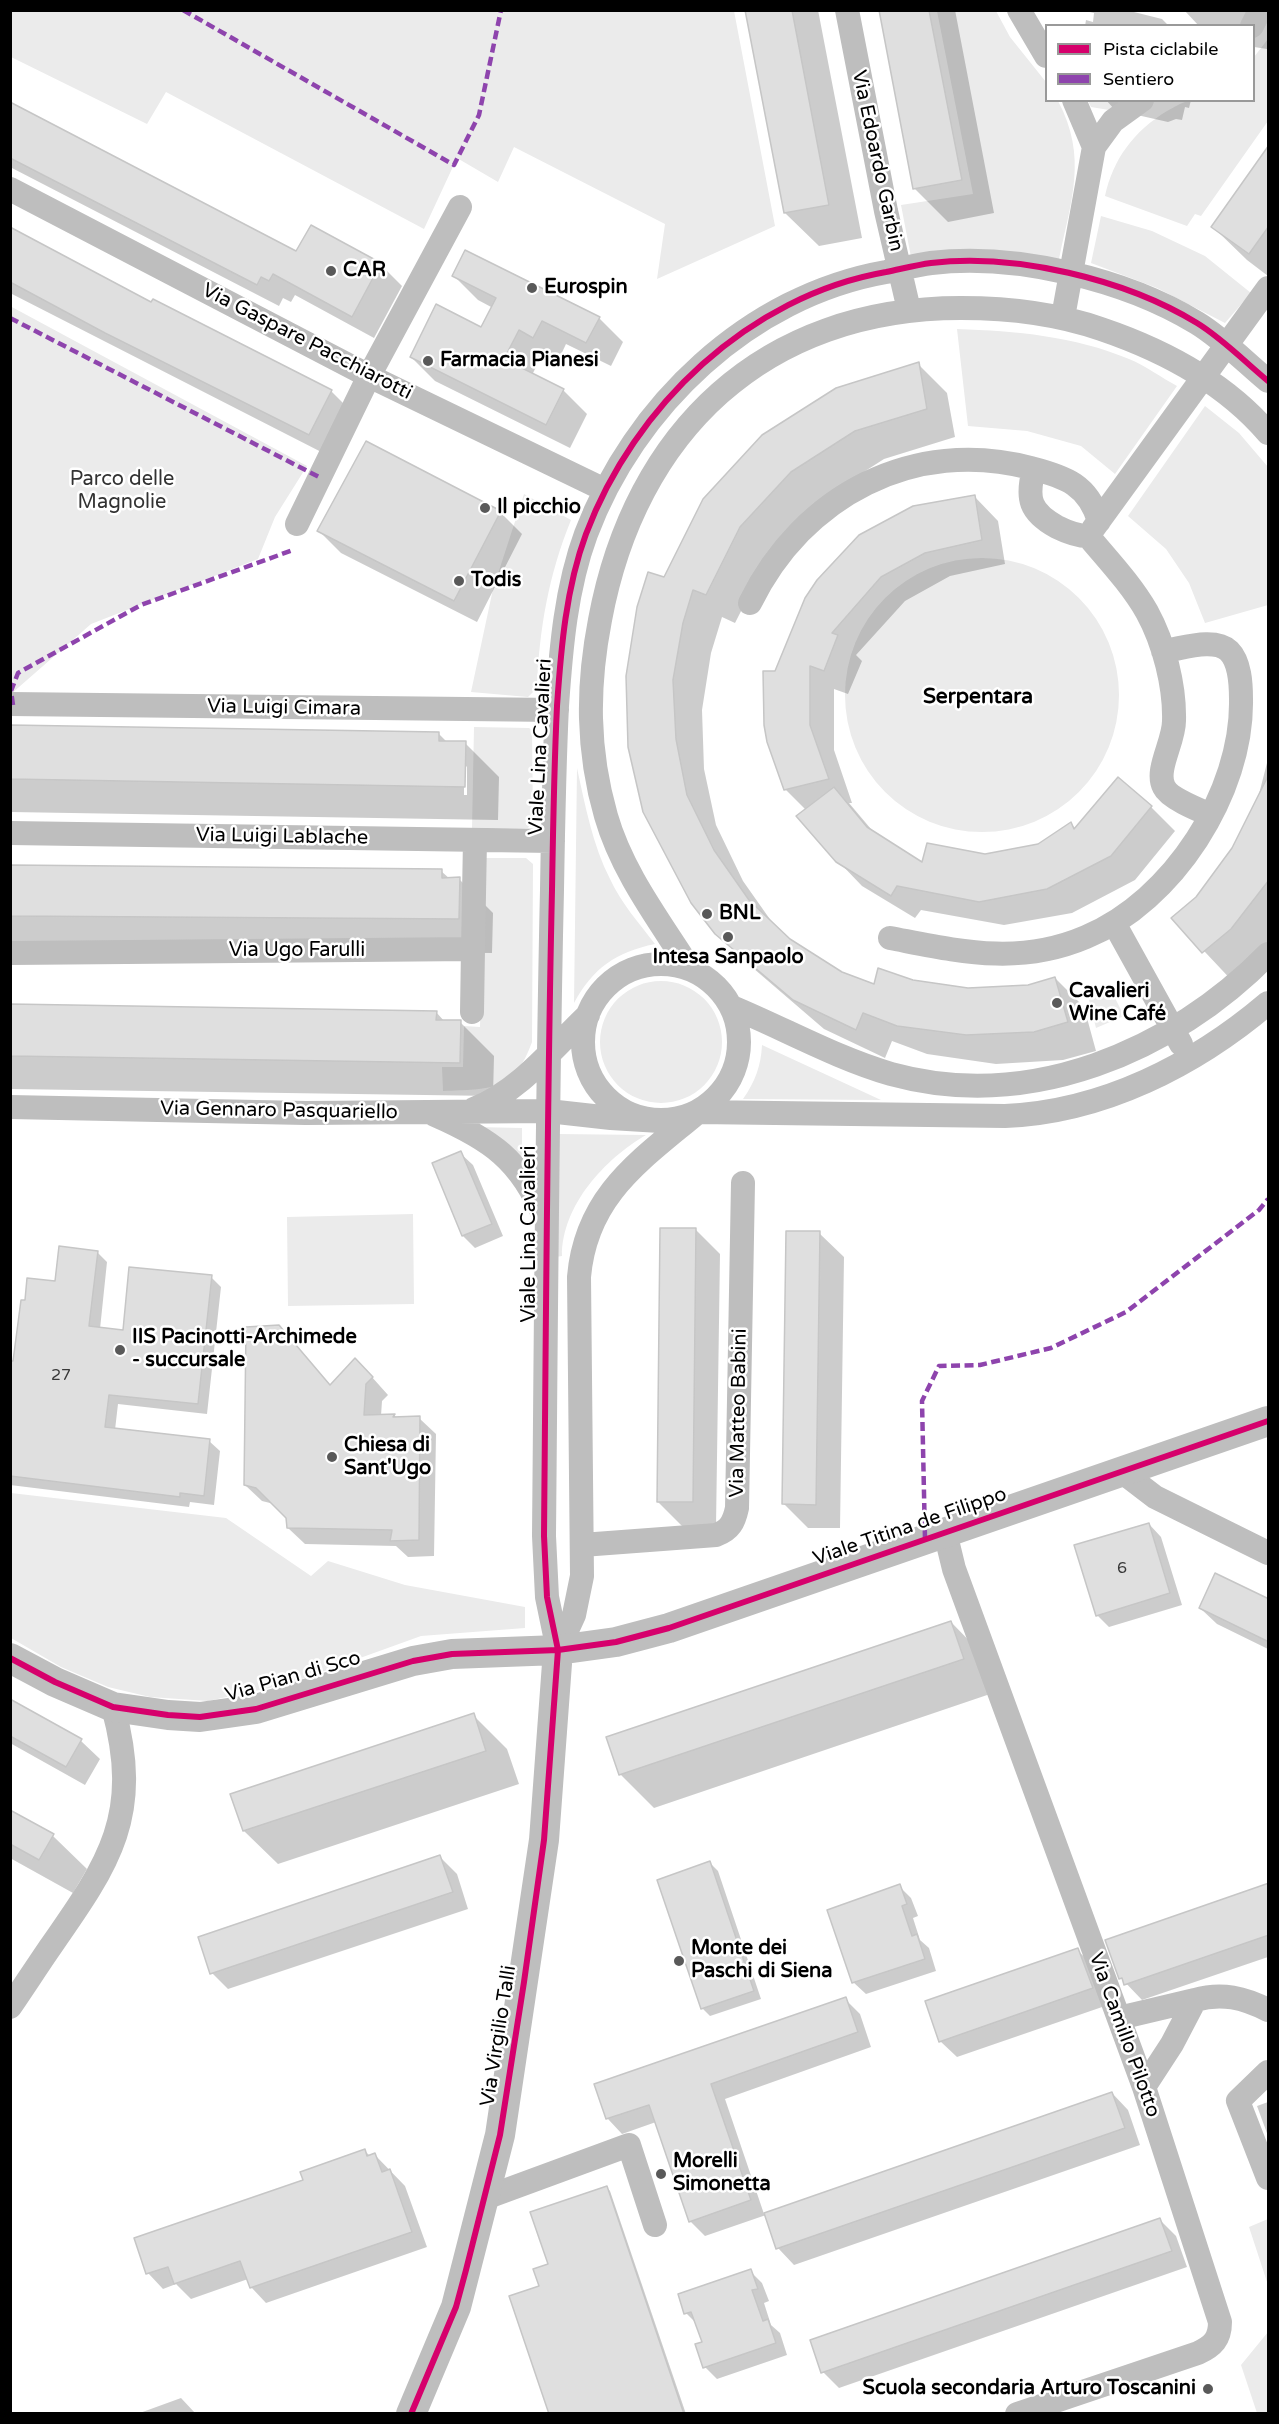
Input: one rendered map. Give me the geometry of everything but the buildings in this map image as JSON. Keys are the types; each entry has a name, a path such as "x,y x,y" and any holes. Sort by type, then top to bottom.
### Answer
{"street":[{"name":"Via Edoardo Garbin","path":"847,10 909,310"},
{"path":"1019,10 1045,53"},
{"path":"1253,24 1260,10"},
{"path":"1075,102 1094,147"},
{"path":"1063,317 1094,147 1113,121 1139,102"},
{"name":"Via Gaspare Pacchiarotti","path":"10,189 369,376 605,490"},
{"path":"297,524 369,376 460,207"},
{"name":"Viale Lina Cavalieri","path":"558,1650 548,1605 545,1574 548,1053 557,710 564,627 575,571 586,535 605,490 649,420 681,384 710,357 757,323 810,295 843,282 929,263 1007,264 1071,274 1122,288 1170,308 1201,326 1269,381"},
{"path":"1034,469 1030,489 1034,510 1041,518 1066,532 1093,528 1269,288"},
{"path":"690,969 632,876 611,832 595,768 590,720 594,649 614,560 637,501 668,448 707,405 737,380 772,357 845,324 909,310 999,309 1063,317 1142,344 1203,378 1269,433"},
{"path":"649,420 668,448"},
{"path":"750,603 767,572 803,528 829,506 860,485 905,468 946,461 992,460 1034,469 1066,480 1083,490 1093,503 1093,528 1147,612 1163,651 1172,688 1174,717 1173,737 1163,765 1164,787 1173,796 1210,815"},
{"path":"890,938 971,953 1012,955 1054,949 1085,938 1114,923 1168,876 1190,849 1226,782 1237,745 1241,707 1238,670 1232,654 1222,647 1205,645 1163,651"},
{"name":"Via Luigi Cimara","path":"10,705 557,710"},
{"name":"Via Luigi Lablache","path":"10,832 553,841"},
{"path":"472,1012 475,840"},
{"path":"1114,923 1188,1059"},
{"name":"Via Ugo Farulli","path":"10,953 473,950"},
{"path":"732,1007 817,1045 883,1071 919,1080 975,1085 1035,1082 1123,1056 1173,1030 1214,1003 1246,977 1269,954"},
{"path":"468,1111 494,1100 506,1091 588,1016 604,989 629,970 659,963 675,964 690,969 714,984 732,1007 740,1036 736,1066 721,1092 642,1158 614,1186 593,1222 583,1251 579,1276 582,1576 578,1600 558,1650"},
{"path":"588,1016 583,1045 589,1074 597,1087 618,1107 645,1119 673,1120 698,1112 990,1116 1038,1113 1075,1106 1111,1095 1188,1059 1215,1043 1269,1003"},
{"name":"Via Gennaro Pasquariello","path":"10,1107 306,1113 548,1111 611,1118 660,1120"},
{"path":"430,1113 457,1124 502,1153 527,1182 546,1222"},
{"name":"Via Matteo Babini","path":"582,1545 716,1535 727,1529 734,1521 737,1508 743,1184"},
{"name":"Viale Titina de Filippo","path":"558,1650 648,1635 1269,1420"},
{"path":"1122,1472 1155,1497 1269,1553"},
{"name":"Via Camillo Pilotto","path":"945,1532 954,1569 1144,2086 1219,2316 1218,2338 1212,2345 1198,2353 1017,2414"},
{"name":"Via Pian di Sco","path":"10,1658 65,1687 113,1707 187,1716 231,1714 256,1709 413,1661 452,1654 558,1650"},
{"name":"Via Virgilio Talli","path":"411,2414 456,2307 500,2135 544,1840 558,1650"},
{"path":"10,2007 101,1872 114,1840 120,1820 124,1784 120,1733 113,1707"},
{"path":"1119,2018 1218,1996 1234,1997 1269,2010"},
{"path":"1144,2086 1172,2044 1195,2000"},
{"path":"1269,2072 1238,2101 1269,2178"},
{"path":"485,2198 629,2145 655,2225"}],"green space":[{"path":"10,11 734,11 775,226 657,279 665,224 514,147 498,182 457,158 424,229 166,92 147,124 11,57"},
{"path":"937,11 996,11 1010,37 1045,81 1045,102 1058,102 1067,121 1075,160 1072,198 1059,259 911,257 901,205 973,194"},
{"path":"1268,39 1268,121 1201,216 1195,214 1187,226 1105,196 1113,170 1127,147 1155,119 1167,111 1185,102 1255,102 1255,56"},
{"path":"1088,102 1134,102 1121,112 1091,107"},
{"path":"1101,216 1152,231 1205,256 1251,293 1225,323 1157,288 1091,263"},
{"name":"Parco delle Magnolie","path":"10,306 307,466 275,517 258,559 91,624 11,694"},
{"path":"957,329 1023,333 1087,345 1135,362 1177,386 1115,474 1081,446 1027,431 968,426"},
{"path":"1205,406 1239,433 1268,467 1268,605 1205,623 1189,583 1166,549 1128,516"},
{"path":"524,494 571,520 563,540 546,602 537,688 528,697 471,692 493,589"},
{"path":"969,558 995,558 1022,564 1047,574 1079,598 1096,619 1109,643 1117,668 1119,695 1117,722 1109,747 1096,771 1079,792 1058,809 1034,822 1009,830 969,832 942,826 917,816 895,801 876,782 861,760 851,735 845,708 845,682 851,655 861,630 876,608 895,589 917,574 942,564"},
{"path":"474,727 529,728 532,730 533,821 528,828 472,829"},
{"path":"577,768 590,825 604,866 619,896 655,944 641,947 607,963 589,980 574,1003"},
{"path":"484,858 526,858 533,864 532,1042 525,1058 508,1079 487,1088 443,1091 442,1067 463,1067 464,1026 480,1027"},
{"path":"661,981 684,986 695,991 704,999 712,1008 717,1019 722,1042 717,1065 712,1076 704,1085 695,1093 684,1098 661,1103 638,1098 627,1093 618,1085 610,1076 605,1065 600,1042 605,1019 610,1008 618,999 627,991 638,986"},
{"path":"1108,984 1124,1016 1096,1028 1087,992"},
{"path":"762,1045 881,1100 743,1099 757,1074"},
{"path":"475,1127 522,1128 522,1164"},
{"path":"557,1134 646,1135 601,1170 589,1185 569,1219 562,1256 556,1257"},
{"path":"413,1214 414,1304 288,1306 287,1217"},
{"path":"11,1493 226,1518 311,1576 328,1561 405,1585 525,1607 525,1628 421,1636 288,1684 208,1701 150,1697 108,1687 61,1667 11,1638"},
{"path":"1268,2219 1268,2285 1249,2227"},
{"path":"1268,2332 1268,2413 1257,2413 1241,2365"}],"marked path":[{"path":"183,10 454,165 479,115 501,10"},
{"path":"10,318 319,477"},
{"path":"13,705 11,691 18,673 141,605 293,550"},
{"path":"925,1539 922,1401 939,1366 980,1365 1051,1348 1126,1312 1259,1210 1268,1199"}],"cycle path":[{"path":"411,2414 456,2307 500,2135 544,1840 558,1650 547,1597 544,1536 549,1051 555,752 565,618 586,534 607,487 634,442 666,401 703,364 744,332 788,305 836,285 886,272 931,263 998,262 1033,266 1103,282 1168,307 1197,323 1225,343 1268,381"},
{"path":"10,1658 55,1682 113,1707 200,1717 256,1709 413,1661 452,1654 558,1650 616,1642 669,1628 1268,1421"}],"place":[{"name":"CAR","path":"331,271"},
{"name":"Eurospin","path":"532,288"},
{"name":"Farmacia Pianesi","path":"428,361"},
{"name":"Il picchio","path":"485,508"},
{"name":"Todis","path":"459,581"},
{"name":"BNL","path":"707,914"},
{"name":"Intesa Sanpaolo","path":"728,937"},
{"name":"Cavalieri Wine Café","path":"1057,1003"},
{"name":"IIS Pacinotti-Archimede - succursale","path":"120,1350"},
{"name":"Chiesa di Sant'Ugo","path":"332,1457"},
{"name":"Monte dei Paschi di Siena","path":"679,1961"},
{"name":"Morelli Simonetta","path":"661,2174"},
{"name":"Scuola secondaria Arturo Toscanini","path":"1208,2389"}],"district":[{"name":"Serpentara","path":"978,697"}]}
